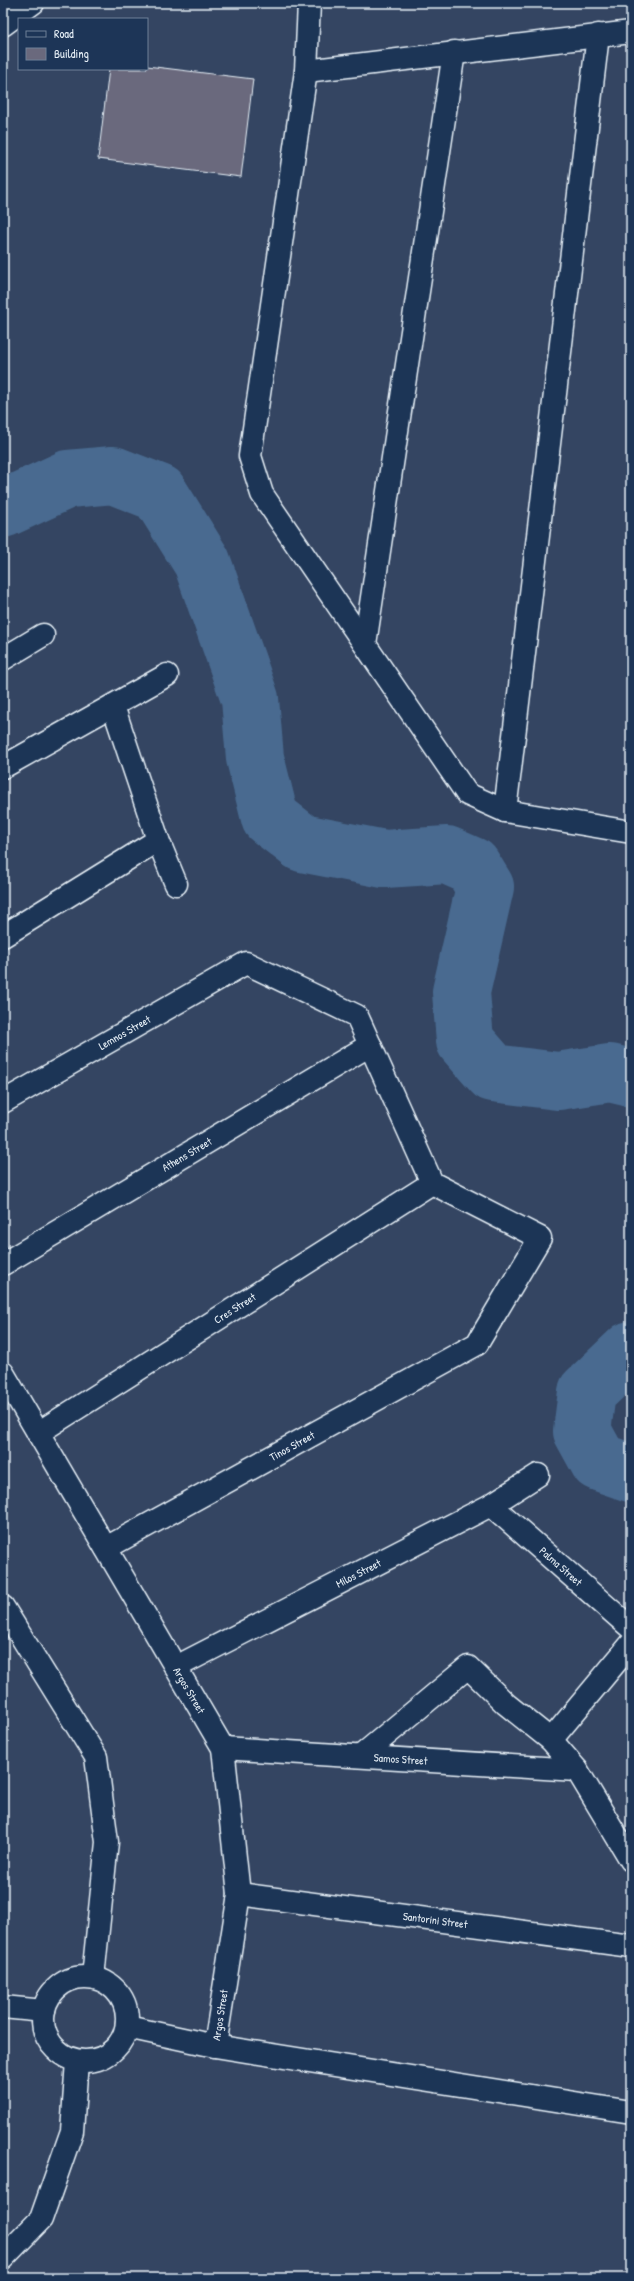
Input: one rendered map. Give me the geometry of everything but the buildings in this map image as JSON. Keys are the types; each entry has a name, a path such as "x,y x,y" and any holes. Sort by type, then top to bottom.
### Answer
{"street":[{"path":"3,25 33,3"},
{"path":"309,3 306,71 250,456 262,494 467,794 505,811 631,832"},
{"path":"306,71 454,52 631,32"},
{"path":"505,811 598,35"},
{"path":"365,644 454,52"},
{"path":"3,659 43,635"},
{"path":"3,767 167,675"},
{"path":"112,706 158,840 176,884"},
{"path":"3,936 158,840"},
{"name":"Lemnos Street","path":"3,1102 246,963 357,1016 370,1045"},
{"path":"370,1045 432,1183"},
{"name":"Athens Street","path":"3,1264 370,1045"},
{"name":"Tinos Street","path":"106,1548 478,1344 540,1238 432,1183"},
{"name":"Cres Street","path":"38,1433 432,1183"},
{"name":"Argos Street","path":"3,1373 223,1748 239,1894 215,2046"},
{"name":"Milos Street","path":"176,1667 490,1504 538,1474"},
{"name":"Palma Street","path":"490,1504 631,1628"},
{"path":"3,1607 96,1757 107,1842 93,1977"},
{"path":"551,1740 631,1644"},
{"path":"361,1756 468,1667 506,1704 551,1740 578,1770 631,1860"},
{"name":"Samos Street","path":"223,1748 578,1770"},
{"name":"Santorini Street","path":"239,1894 631,1946"},
{"path":"80,1977 93,1977 106,1982 116,1990 123,2001 127,2014 127,2027 122,2040 114,2050 103,2057 90,2061 77,2061 65,2056 54,2048 47,2037 43,2024 44,2011 48,1998 56,1988 67,1981 80,1977"},
{"path":"3,2007 44,2011"},
{"path":"127,2027 215,2046 631,2112"},
{"path":"3,2258 41,2219 72,2131 77,2061"}],"waterway":[{"path":"3,509 68,479 113,475 159,493 202,562 250,699 255,758 270,818 302,843 384,859 447,855 472,866 485,887 461,992 465,1041 493,1073 558,1081 610,1073 631,1078"},
{"path":"631,1350 587,1392 582,1431 599,1462 631,1473"}]}
